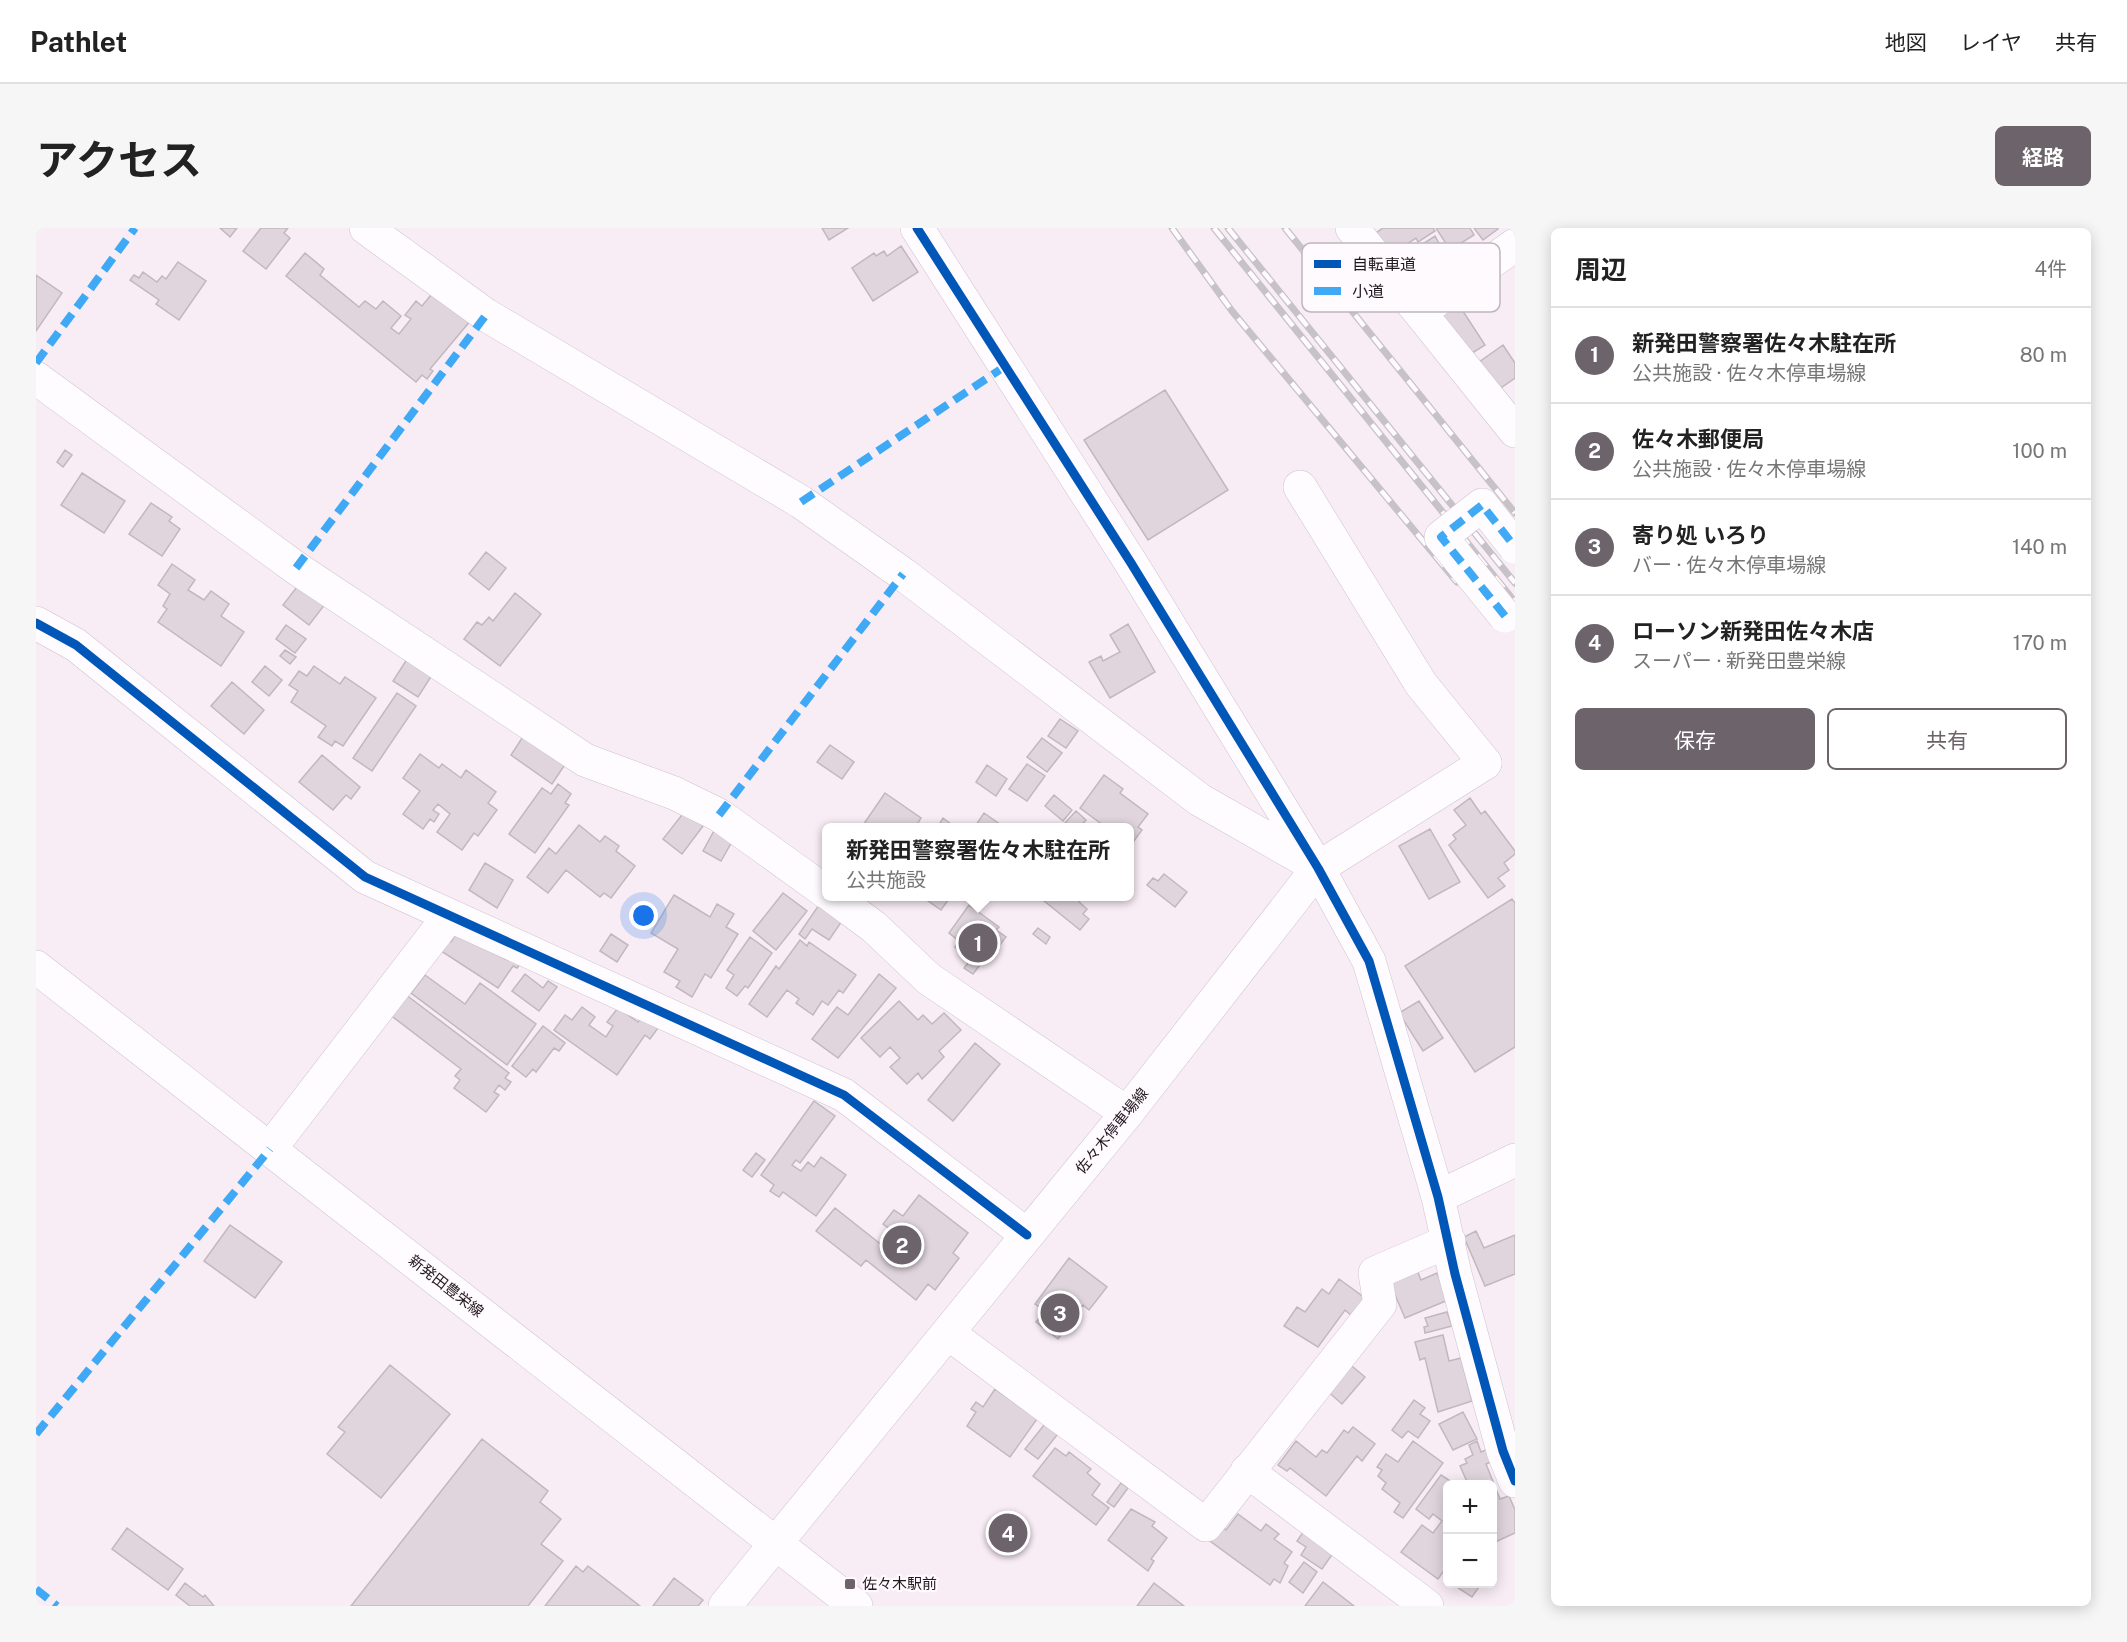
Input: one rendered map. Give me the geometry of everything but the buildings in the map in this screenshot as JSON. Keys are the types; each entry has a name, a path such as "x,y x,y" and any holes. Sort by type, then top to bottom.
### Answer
{"street":[{"path":"366,228 486,315 801,502 903,574 1200,800 1318,867"},
{"path":"917,228 1131,563 1318,867 1369,960 1438,1197 1455,1274 1500,1440 1515,1481"},
{"path":"1352,228 1364,243"},
{"path":"1500,256 1515,245"},
{"path":"1420,312 1515,431"},
{"path":"36,378 296,568 585,760 674,793 719,815 822,889"},
{"name":"佐々木停車場線","path":"724,1606 1127,1113 1318,867 1485,763 1421,684 1300,487"},
{"path":"1504,616 1441,537 1482,505 1515,547"},
{"path":"36,623 76,645 365,877 844,1095 1028,1235"},
{"path":"838,901 874,927 929,979 1127,1113"},
{"path":"270,1149 449,916"},
{"name":"新発田豊栄線","path":"36,967 856,1606"},
{"path":"1438,1197 1515,1160"},
{"path":"948,1333 1206,1525 1380,1304 1375,1274 1449,1241"},
{"path":"1247,1471 1427,1606"}],"railway":[{"path":"1172,228 1232,311 1457,582"},
{"path":"1214,228 1515,602"},
{"path":"1228,228 1515,583"},
{"path":"1285,228 1302,249"},
{"path":"1353,312 1515,513"}],"marked path":[{"path":"36,363 135,228"},
{"path":"296,568 486,315"},
{"path":"801,502 1004,367"},
{"path":"1505,616 1441,537 1482,505 1515,547"},
{"path":"719,815 903,574"},
{"path":"36,1434 270,1149"},
{"path":"36,1589 57,1606"}],"cycle path":[{"path":"917,228 1131,563 1318,868 1369,961 1438,1197 1455,1274 1503,1451 1515,1481"},
{"path":"36,623 76,645 365,877 844,1095 1027,1235"}],"place":[{"name":"新発田警察署佐々木駐在所","path":"978,943"},
{"name":"佐々木郵便局","path":"902,1245"},
{"name":"寄り処 いろり","path":"1060,1313"},
{"name":"ローソン新発田佐々木店","path":"1008,1533"},
{"name":"佐々木駅前","path":"850,1584"}]}
